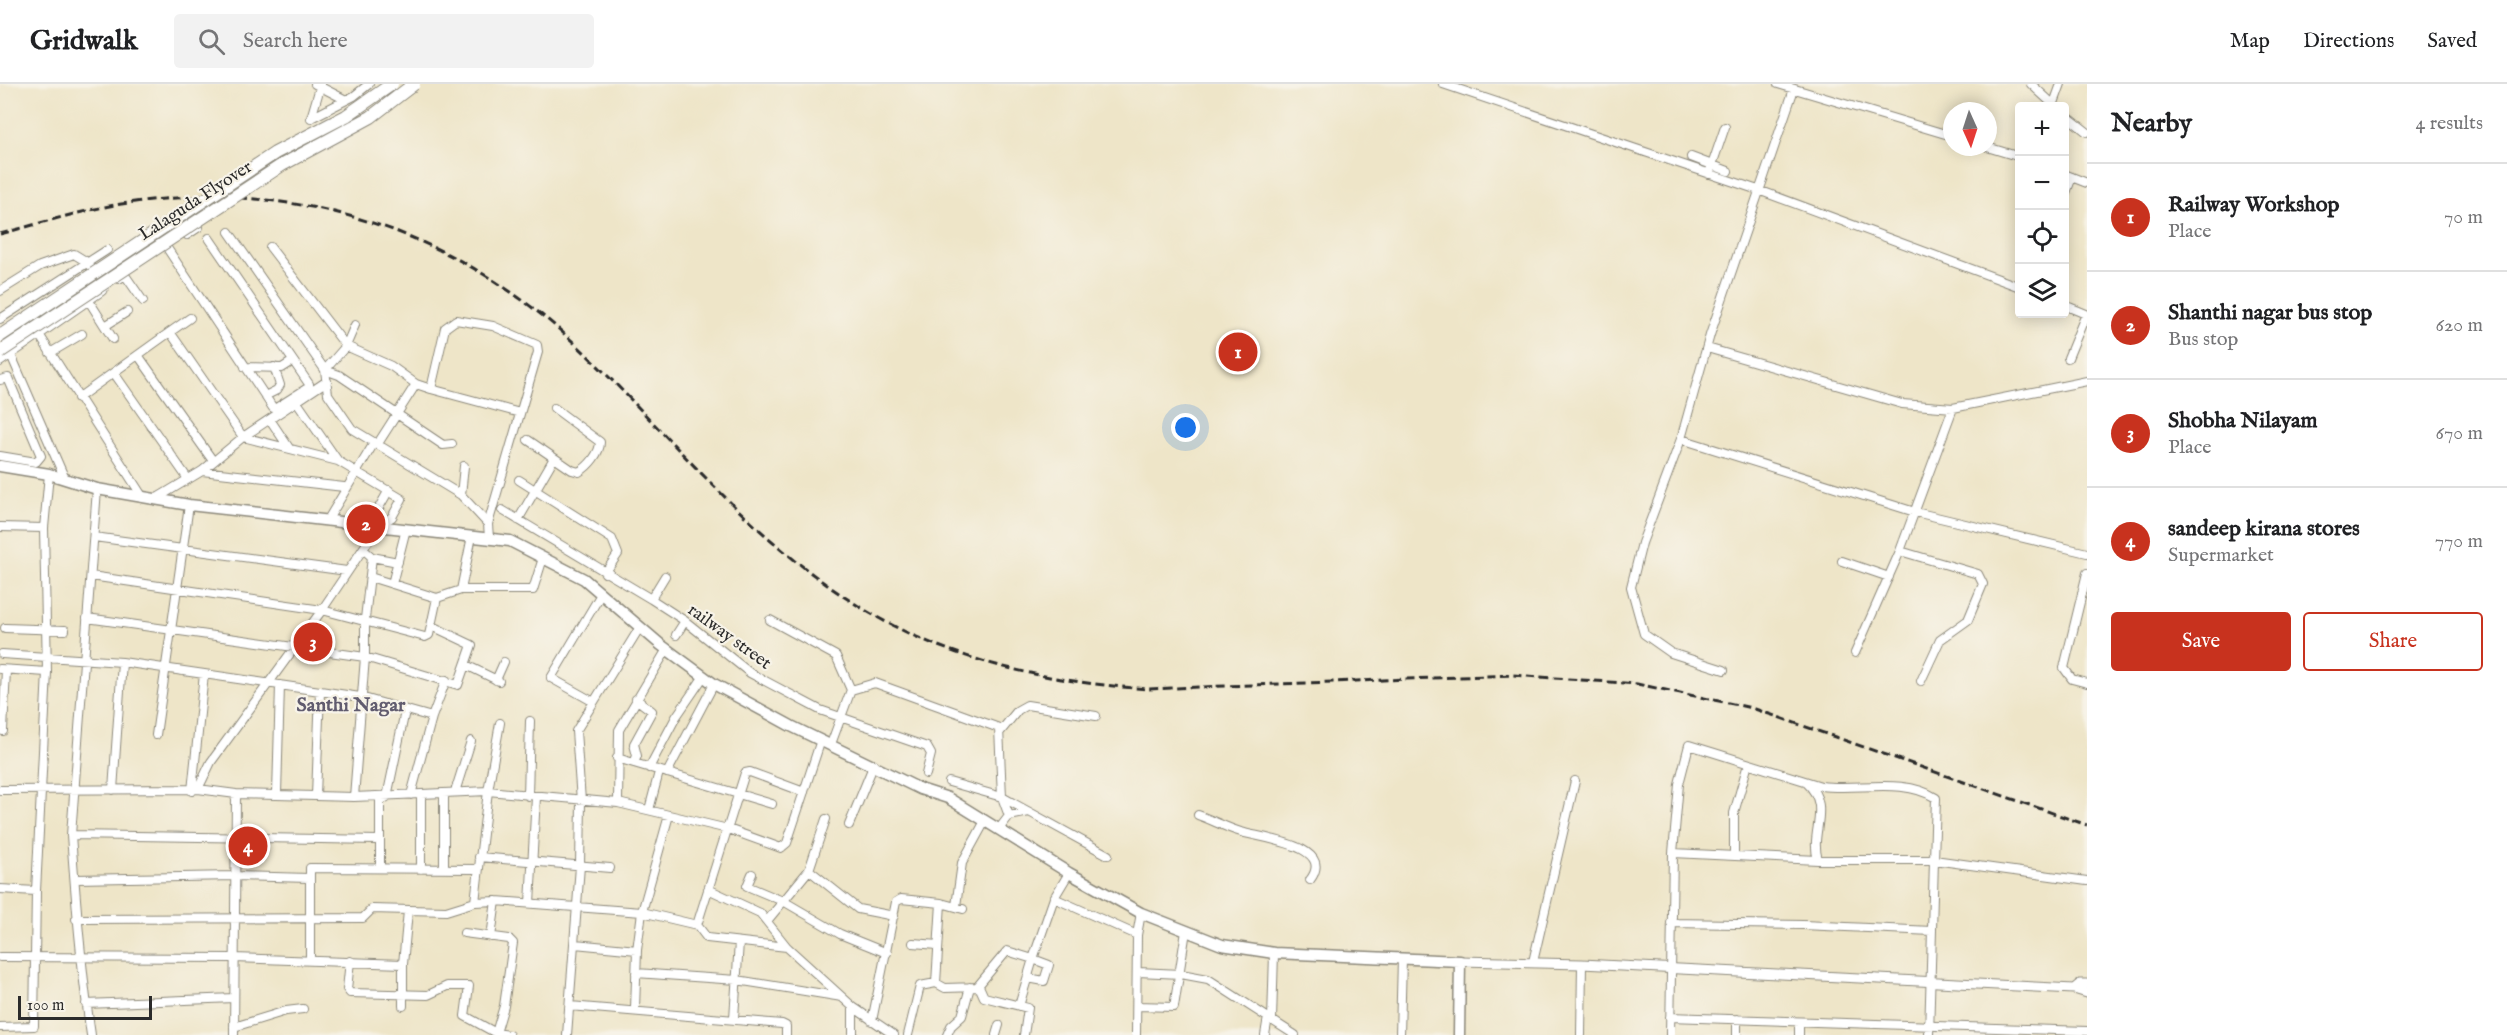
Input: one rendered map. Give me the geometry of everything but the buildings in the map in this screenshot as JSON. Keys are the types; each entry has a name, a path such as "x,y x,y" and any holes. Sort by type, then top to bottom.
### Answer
{"main road":[{"name":"Lalaguda Flyover","path":"0,336 275,153 346,116 392,84"},
{"name":"Lalaguda Flyover","path":"5,354 282,165 371,117 414,84"},
{"path":"0,466 49,474 98,489 189,505 510,541 584,579 667,649 714,684 920,789 948,798 1069,873 1141,913 1222,945 1274,952 1460,961 1459,1035"}],"street":[{"path":"346,100 319,85 311,118 346,100 369,84"},
{"path":"1443,84 1761,191 2015,286"},
{"path":"1778,84 1943,133"},
{"path":"2031,84 2050,102"},
{"path":"2055,102 2061,84"},
{"path":"1724,670 1671,653 1644,634 1631,587 1642,543 1681,439 1707,348 1794,89"},
{"path":"2069,118 2087,132"},
{"path":"1709,174 1725,126"},
{"path":"1997,150 2016,156"},
{"path":"1690,157 1728,171"},
{"path":"2069,175 2087,183"},
{"path":"0,362 5,354 40,336 106,288 199,227"},
{"path":"229,232 325,370 328,394 352,429 461,495 488,524"},
{"path":"167,248 245,367 273,408 276,408 309,387 309,384 209,238"},
{"path":"270,247 346,346 391,366 416,384 520,413"},
{"path":"0,319 107,250"},
{"path":"0,291 40,266 64,256 80,256 106,288"},
{"path":"125,275 143,302"},
{"path":"89,301 113,339"},
{"path":"2068,358 2086,314 2069,307"},
{"path":"105,326 127,312"},
{"path":"78,398 190,318"},
{"path":"431,389 445,328 456,320 493,326 537,345 538,352 488,524 489,538"},
{"path":"325,370 346,346 354,325"},
{"path":"170,332 243,437 338,461 402,500 392,518 374,525"},
{"path":"50,353 82,334"},
{"path":"40,336 142,496"},
{"path":"1707,348 1902,404 1953,408 2087,381"},
{"path":"5,354 65,479"},
{"path":"138,355 213,461"},
{"path":"245,367 282,368 293,361"},
{"path":"265,396 277,390 280,385 274,367"},
{"path":"325,370 339,375 443,445 452,444"},
{"path":"114,373 188,479"},
{"path":"0,380 8,378 41,456 40,460 0,456"},
{"path":"157,498 202,471 243,437 271,421 327,381"},
{"path":"327,521 344,488 397,416 416,384"},
{"path":"297,402 338,461"},
{"path":"528,440 579,472 585,468 600,445 598,439 554,408"},
{"path":"1855,653 1900,551 1953,408"},
{"path":"271,421 289,448"},
{"path":"29,424 40,423"},
{"path":"1681,439 1915,512 2087,553"},
{"path":"518,520 554,458"},
{"path":"461,495 464,465"},
{"path":"202,471 344,488"},
{"path":"0,1028 34,1026 36,891 47,672 44,528 49,474"},
{"path":"519,480 615,542 618,554 605,573"},
{"path":"91,1035 76,919 76,879 71,835 98,489"},
{"path":"195,790 211,762 269,685 347,571 364,550 389,490"},
{"path":"156,735 189,505"},
{"name":"railway street","path":"502,510 605,573 651,598 685,621 750,673 820,710 927,747 931,754 926,774"},
{"path":"0,527 44,528"},
{"path":"392,584 406,529"},
{"path":"461,590 472,536"},
{"path":"94,537 347,571"},
{"path":"364,550 372,557 398,562"},
{"path":"1900,551 1978,574 1983,584 1968,620 1940,640 1921,681"},
{"path":"354,797 360,697 365,657 365,620 372,557"},
{"path":"370,577 437,597 461,590 533,590 543,558"},
{"path":"1842,561 1889,577"},
{"path":"2087,573 2064,668 2072,679 2087,683"},
{"path":"90,576 322,610 425,637 429,635 432,626 437,597"},
{"path":"651,598 665,576"},
{"path":"592,701 551,678 601,594"},
{"path":"87,618 172,632 365,657 458,685 472,645 432,626"},
{"path":"0,790 195,790 236,794 354,797 488,791 618,803 728,829 784,848 804,792 826,742 842,718 851,690 836,656 770,620"},
{"path":"676,635 685,621"},
{"path":"567,1035 580,866 581,801 576,730 640,627"},
{"path":"5,628 65,630"},
{"path":"618,803 619,730 667,649"},
{"path":"2,654 122,662 280,685 360,697 432,717"},
{"path":"113,790 122,662"},
{"path":"466,665 497,681 504,662"},
{"path":"3,731 3,669 47,672"},
{"path":"195,790 204,674"},
{"path":"649,768 676,717 704,676"},
{"path":"411,795 432,717 446,680"},
{"path":"851,690 875,683 996,726 1000,732 1002,797 1009,816"},
{"path":"650,810 663,773 714,684"},
{"path":"277,794 280,685"},
{"path":"316,796 320,691"},
{"path":"634,763 637,756 634,744 652,711 636,699"},
{"path":"1000,732 1018,710 1027,705 1096,716"},
{"path":"380,868 380,801 387,796 405,711"},
{"path":"530,721 532,796 530,903"},
{"path":"475,902 488,791 500,723"},
{"path":"455,792 471,741"},
{"path":"1670,1035 1669,968 1673,853 1679,784 1689,745 1821,786 1843,789 1912,787 1936,798 1929,1031"},
{"path":"617,758 772,804"},
{"path":"849,825 874,764"},
{"path":"1734,856 1734,813 1748,764"},
{"path":"697,925 744,775 748,772 804,792"},
{"path":"1803,779 1814,789 1819,803 1821,820 1815,835 1814,848 1818,860"},
{"path":"1533,962 1575,781"},
{"path":"949,782 1002,797 1108,855"},
{"path":"236,794 234,1031 286,1011 303,1009"},
{"path":"444,794 444,869"},
{"path":"421,795 421,869"},
{"path":"999,829 1009,816 1029,812"},
{"path":"635,1009 637,950 642,912 669,815"},
{"path":"1198,815 1240,832 1289,843 1312,858 1317,865 1316,872 1310,880"},
{"path":"767,921 785,902 809,870 826,819"},
{"path":"872,1021 895,904 901,899 959,907 962,863 985,821"},
{"path":"71,835 379,840"},
{"path":"1673,853 1818,860 1934,860 2087,881"},
{"path":"479,856 532,863 610,868"},
{"path":"310,960 310,868 478,869"},
{"path":"809,870 858,909 894,916"},
{"path":"1019,1006 1054,898 1069,873"},
{"path":"752,874 747,886 785,902 840,934 887,953"},
{"path":"76,879 234,876 309,879"},
{"path":"0,889 36,891"},
{"path":"708,889 760,913 788,947 853,1007 894,1035"},
{"path":"1054,898 1137,935"},
{"path":"76,919 363,918 372,909 446,911 475,902 496,901 642,912 697,925 708,938 788,947"},
{"path":"491,937 496,901"},
{"path":"936,983 941,903"},
{"path":"403,1006 403,964 408,910"},
{"path":"1136,1035 1137,935 1141,913"},
{"path":"1671,923 1932,931"},
{"path":"1137,1005 1173,1008 1181,974 1186,931"},
{"path":"464,933 511,939 513,943 504,1006 496,1033"},
{"path":"734,1018 739,942"},
{"path":"913,943 938,945"},
{"path":"574,944 637,950"},
{"path":"947,1035 951,1026 962,1016 974,986 1007,951 1049,965 1046,978 1040,981 1028,978"},
{"path":"1266,1035 1270,1018 1274,952"},
{"path":"0,957 234,958 403,964"},
{"path":"1400,1035 1402,959"},
{"path":"350,961 347,989 350,993 403,996 433,994 447,986 469,987 465,1016 496,1033 509,1035"},
{"path":"1460,961 1669,968 2074,990 2087,993"},
{"path":"1581,1035 1582,964"},
{"path":"1138,972 1181,974 1208,979 1295,1035"},
{"path":"636,973 737,980 843,997"},
{"path":"908,1035 918,988 922,984 936,983 945,988 974,986"},
{"path":"2074,990 2080,984 2087,984"},
{"path":"974,986 984,997 1028,1009 1024,1035"},
{"path":"86,1004 234,998"},
{"path":"570,1006 635,1009 785,1024 786,1035"},
{"path":"853,1007 854,1035"},
{"path":"1670,1017 1863,1025 1929,1031 2037,1033 2087,1031"},
{"path":"1737,1019 1737,1035"},
{"path":"1799,1022 1799,1035"},
{"path":"996,1035 999,1025"},
{"path":"1862,1035 1863,1025"}],"railway":[{"path":"0,234 115,205 182,198 247,198 310,207 372,223 431,246 487,276 540,314 590,358 751,522 822,581 893,626 928,642 999,666 1073,681 1148,689 1513,675 1637,684 1752,708 2087,825"}],"place":[{"name":"Railway Workshop","path":"1238,352"},
{"name":"Shanthi nagar bus stop","path":"366,524"},
{"name":"Shobha Nilayam","path":"313,642"},
{"name":"sandeep kirana stores","path":"248,846"}],"district":[{"name":"Santhi Nagar","path":"351,704"}]}
